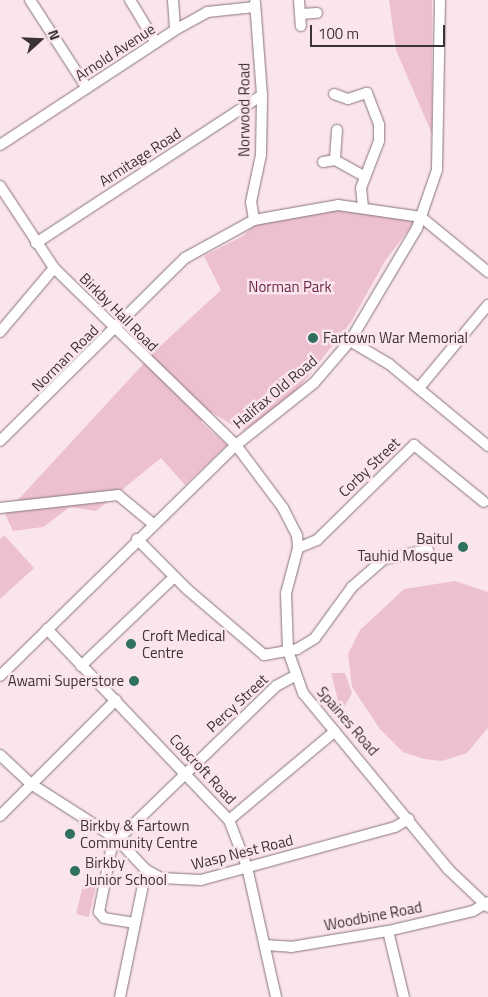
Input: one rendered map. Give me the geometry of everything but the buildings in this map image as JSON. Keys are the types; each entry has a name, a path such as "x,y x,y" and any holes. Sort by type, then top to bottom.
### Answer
{"street":[{"path":"30,0 87,88"},
{"path":"130,0 156,43"},
{"path":"173,0 175,30"},
{"path":"299,0 301,26"},
{"name":"Halifax Old Road","path":"0,676 152,524 236,445 314,383 350,341 421,217 438,170 440,147 440,0"},
{"name":"Arnold Avenue","path":"0,145 175,30 208,12 255,3"},
{"name":"Norwood Road","path":"254,220 251,202 261,155 262,95 255,3"},
{"path":"300,14 317,13"},
{"path":"334,94 348,99 367,93 373,105 379,142 364,176 363,206"},
{"name":"Armitage Road","path":"36,244 262,95"},
{"path":"335,160 337,130"},
{"path":"322,162 335,160 364,176"},
{"name":"Birkby Hall Road","path":"0,186 36,244 54,268 114,330 236,445"},
{"name":"Norman Road","path":"0,441 185,258 254,220 322,206 363,206 421,217"},
{"path":"421,217 488,272"},
{"path":"0,332 54,268"},
{"path":"419,388 488,305"},
{"path":"350,341 419,388 488,445"},
{"name":"Corby Street","path":"298,548 317,540 414,444 484,502"},
{"name":"Spaines Road","path":"236,445 292,523 298,548 286,592 288,651 295,676 312,707 335,731 409,819 448,869 487,905"},
{"path":"0,508 118,495 152,524"},
{"path":"137,539 174,577 256,651 288,651 316,638 352,587 384,559 428,550"},
{"path":"81,666 174,577"},
{"name":"Cobcroft Road","path":"47,629 81,666 186,771 230,820 247,867 276,997"},
{"name":"Percy Street","path":"117,839 276,686 295,676"},
{"path":"0,816 116,700"},
{"path":"230,820 335,731"},
{"path":"0,755 31,784 117,839 146,870 120,997"},
{"name":"Wasp Nest Road","path":"146,870 184,881 247,867 395,827 409,819"},
{"path":"117,839 110,849 99,912 104,918 135,923"},
{"name":"Woodbine Road","path":"265,945 291,947 388,931 487,905"},
{"path":"388,931 404,997"}],"green space":[{"path":"389,0 432,0 432,134 396,50"},
{"name":"Norman Park","path":"352,208 417,219 385,261 351,322 287,403 242,431 211,412 201,422 227,445 185,485 161,458 96,511 70,507 43,527 13,531 5,514 158,348 221,290 204,256 243,236 259,221"},
{"path":"4,535 34,568 0,599 0,539"},
{"path":"455,581 488,592 488,728 467,753 442,761 424,759 403,752 380,729 352,687 348,654 360,630 404,589"},
{"path":"331,673 345,673 352,693 345,706 339,704"},
{"path":"84,880 97,883 89,917 76,914"}],"place":[{"name":"Fartown War Memorial","path":"313,338"},
{"name":"Baitul Tauhid Mosque","path":"463,547"},
{"name":"Croft Medical Centre","path":"131,644"},
{"name":"Awami Superstore","path":"134,681"},
{"name":"Birkby & Fartown Community Centre","path":"70,834"},
{"name":"Birkby Junior School","path":"75,871"}]}
